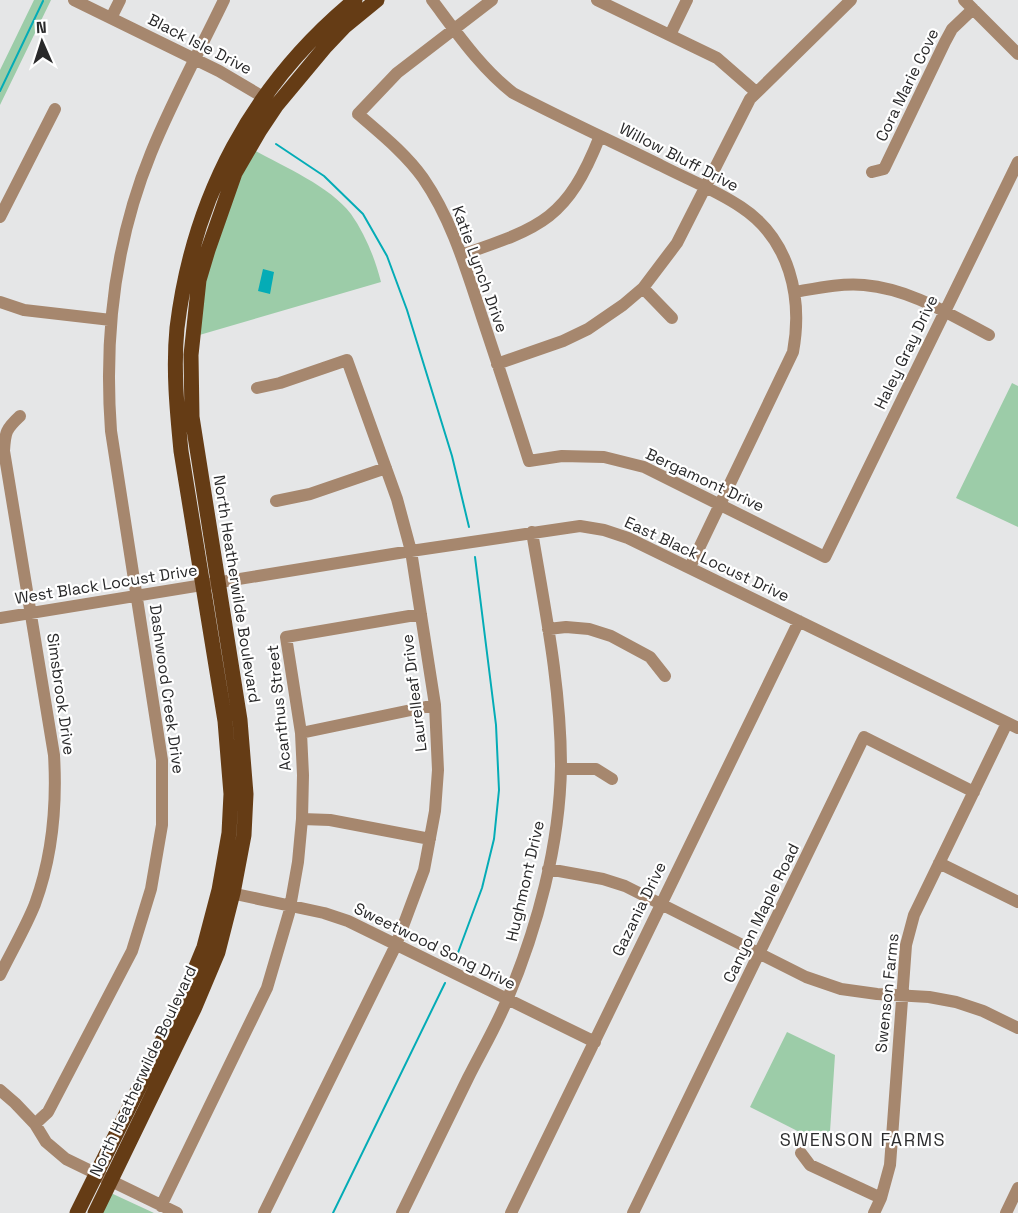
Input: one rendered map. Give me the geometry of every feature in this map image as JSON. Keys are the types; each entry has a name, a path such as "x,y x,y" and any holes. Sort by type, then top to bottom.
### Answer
{"main road":[{"name":"North Heatherwilde Boulevard","path":"77,1213 104,1178 198,999 218,952 226,892 244,835 246,794 240,720 211,583 192,417 190,385 192,331 199,280 219,218 270,101 315,36 355,0"},
{"name":"North Heatherwilde Boulevard","path":"270,101 304,70 344,27 376,0"},
{"name":"North Heatherwilde Boulevard","path":"95,1213 104,1178"}],"street":[{"name":"Black Isle Drive","path":"74,0 195,60 270,101"},
{"path":"111,18 120,0"},
{"name":"Dashwood Creek Drive","path":"35,1124 48,1112 132,951 155,867 162,825 162,759 111,431 108,387 111,320 121,248 135,197 151,152 224,0"},
{"name":"Willow Bluff Drive","path":"432,0 493,77 513,93 743,208 761,223 787,261 795,292 796,329 793,352 690,567"},
{"path":"454,28 492,0"},
{"path":"597,0 717,58 756,92"},
{"path":"670,35 687,0"},
{"path":"497,364 583,332 623,305 643,288 677,243 737,121 756,92 851,0"},
{"path":"968,4 1018,54"},
{"name":"Cora Marie Cove","path":"872,172 884,169 945,42 968,4"},
{"name":"Katie Lynch Drive","path":"454,28 397,73 358,114 393,144 423,178 446,217 461,255 529,461"},
{"path":"0,217 55,109"},
{"path":"461,255 529,231 548,218 579,184 600,136"},
{"name":"Haley Gray Drive","path":"825,557 1018,162"},
{"path":"795,292 830,286 877,287 902,292 989,335"},
{"path":"643,288 672,318"},
{"path":"0,302 24,310 111,320"},
{"name":"Laurelleaf Drive","path":"257,388 280,383 347,360 397,500 411,551 435,705 438,770 430,839 418,886 396,945 264,1213"},
{"name":"Simsbrook Drive","path":"0,975 34,906 46,871 53,837 56,795 54,754 4,452 8,427 20,416"},
{"name":"Bergamont Drive","path":"529,461 562,456 604,457 644,467 825,557"},
{"path":"276,501 310,494 386,468"},
{"name":"East Black Locust Drive","path":"211,583 532,532 580,526 604,530 628,538 690,567 1012,725"},
{"name":"Hughmont Drive","path":"402,1213 507,1000 527,948 548,869 561,769 558,699 532,532"},
{"name":"West Black Locust Drive","path":"0,618 211,583"},
{"name":"Acanthus Street","path":"161,1206 267,988 291,906 302,819 301,733 286,637 421,614"},
{"name":"Gazania Drive","path":"511,1213 799,621"},
{"path":"548,629 566,627 588,629 610,636 650,657 665,676"},
{"path":"301,733 435,705"},
{"name":"Swenson Farms","path":"874,1213 881,1198 890,1165 901,995 906,945 914,915 974,792 1012,725"},
{"name":"Canyon Maple Road","path":"634,1213 864,737 974,792"},
{"path":"561,769 596,769 612,779"},
{"path":"302,819 330,820 430,839"},
{"path":"939,863 1018,902"},
{"path":"548,869 614,883 660,903 806,976 841,989 957,1002 983,1011 1018,1028"},
{"name":"Sweetwood Song Drive","path":"226,892 348,921 594,1041"},
{"path":"0,1090 35,1124 46,1142 66,1159 177,1213"},
{"path":"801,1153 810,1165 881,1198"},
{"path":"1006,1213 1018,1188"}],"green space":[{"path":"34,0 51,0 0,105 0,70"},
{"path":"254,150 306,178 342,204 351,214 365,238 381,282 196,336 207,274 234,191"},
{"path":"1012,383 1018,386 1018,527 956,498"},
{"path":"787,1032 835,1055 829,1147 750,1107"},
{"path":"110,1194 113,1194 154,1213 99,1213"}],"water":[{"path":"263,269 274,272 270,294 258,291"}],"waterway":[{"path":"0,91 43,1"},
{"path":"276,144 324,176 363,214 387,256 407,310 452,456 469,527"},
{"path":"456,958 482,888 494,839 499,790 496,725 475,557"},
{"path":"333,1213 445,983"}],"district":[{"name":"SWENSON FARMS","path":"863,1139"}]}
